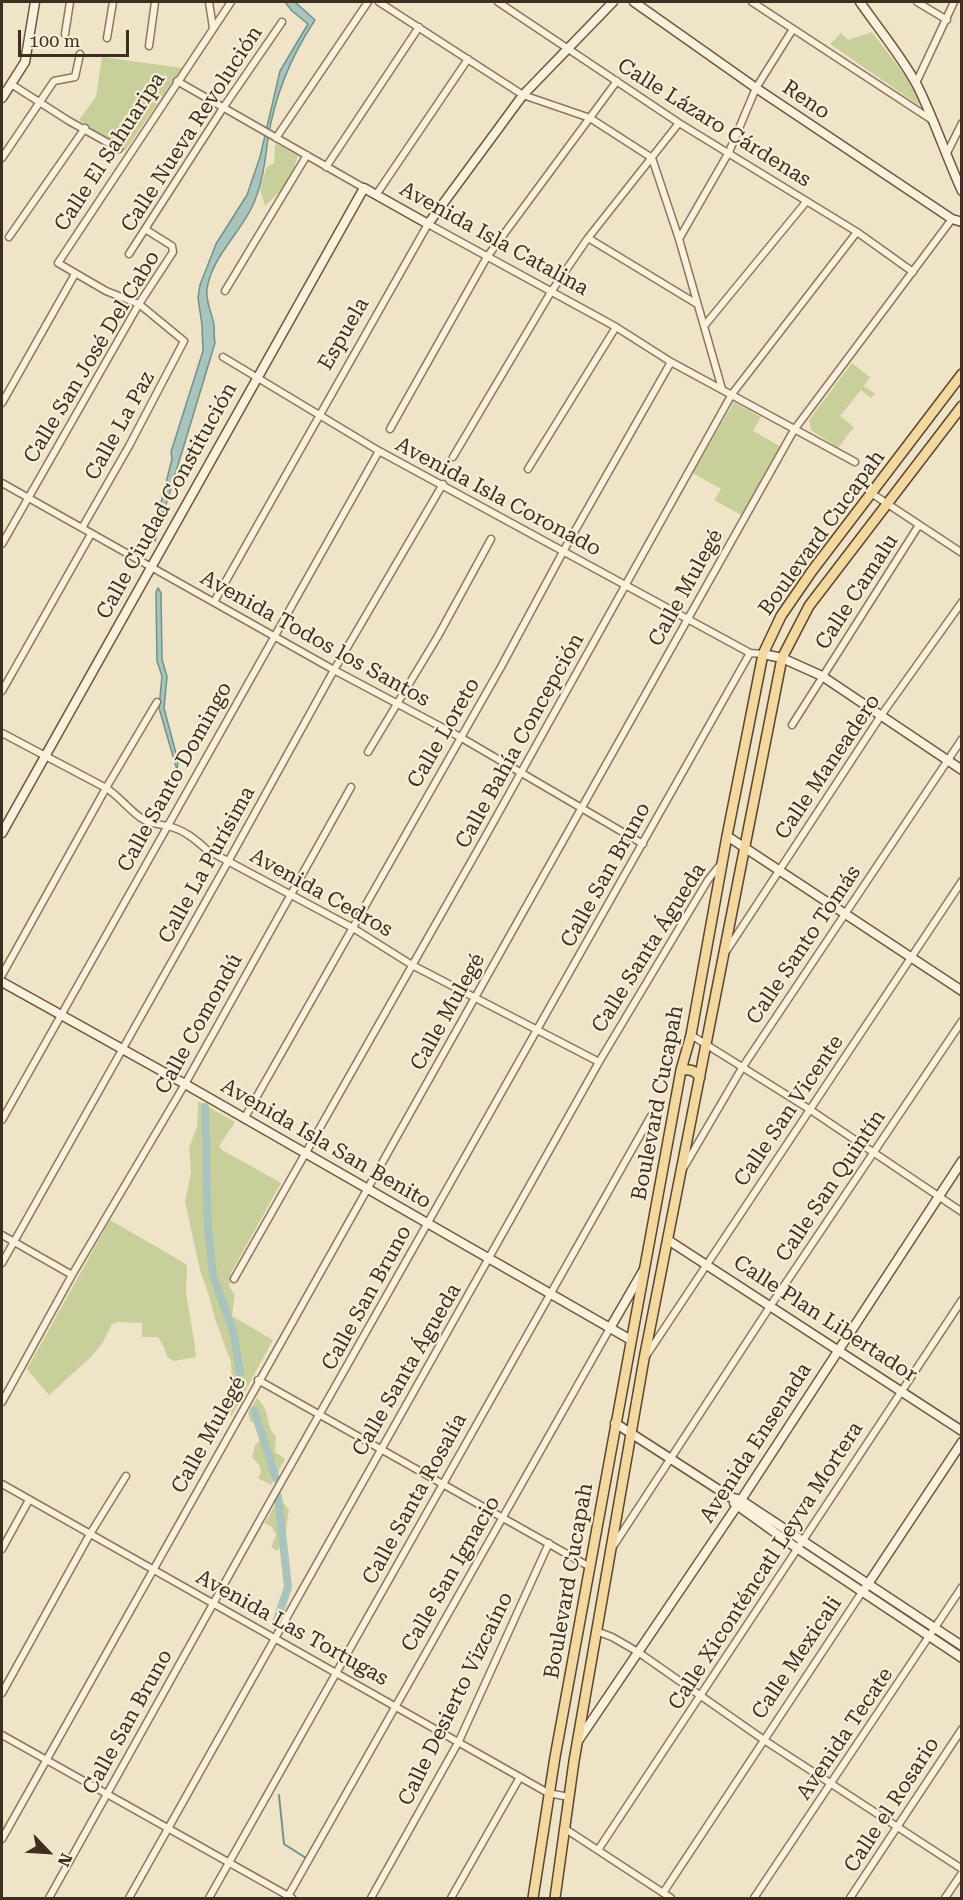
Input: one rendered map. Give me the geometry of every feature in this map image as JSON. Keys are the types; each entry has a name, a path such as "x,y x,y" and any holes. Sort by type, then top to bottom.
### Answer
{"main road":[{"name":"Boulevard Cucapah","path":"533,1897 548,1792 615,1423 681,1070 691,1035 763,654 780,616 962,374"},
{"name":"Boulevard Cucapah","path":"555,1899 574,1761 644,1359 782,658 809,606 962,406"},
{"path":"681,1070 688,1069 696,1072 700,1077"},
{"path":"555,1757 574,1761"}],"street":[{"path":"2,98 27,56 35,2"},
{"path":"65,34 70,2"},
{"path":"107,38 113,2"},
{"path":"149,46 155,2"},
{"path":"209,2 213,28"},
{"name":"Calle El Sahuaripa","path":"75,274 58,262 231,2"},
{"path":"274,137 368,2"},
{"path":"380,2 523,95 590,118 652,158 679,239 722,389"},
{"name":"Calle Lázaro Cárdenas","path":"498,2 679,123 857,232 913,272"},
{"name":"Espuela","path":"214,602 428,224 523,95 612,2"},
{"name":"Reno","path":"634,2 756,88 952,219 962,222"},
{"path":"752,2 933,120"},
{"path":"860,2 916,83 962,191"},
{"path":"917,2 947,20"},
{"path":"916,83 954,2"},
{"name":"Calle Nueva Revolución","path":"129,254 223,108 282,22"},
{"path":"326,167 419,27"},
{"path":"679,239 729,152 756,88 793,29"},
{"path":"2,158 56,79 75,77 80,54"},
{"path":"376,195 468,59"},
{"name":"Avenida Isla Catalina","path":"177,81 326,167 616,327 671,362 855,462"},
{"path":"390,429 487,257 617,81"},
{"path":"11,84 119,149"},
{"path":"453,457 551,292 588,238 679,123"},
{"path":"945,155 962,123"},
{"path":"9,237 84,128"},
{"path":"225,291 306,155"},
{"name":"Calle Ciudad Constitución","path":"2,832 364,188"},
{"path":"705,325 806,202"},
{"name":"Calle Mulegé","path":"2,1839 794,430 952,219"},
{"name":"Calle San José Del Cabo","path":"2,544 140,304 173,252 173,249 145,229"},
{"name":"Calle Bahía Concepción","path":"234,1279 732,394 857,232"},
{"path":"588,238 697,304"},
{"path":"2,403 75,274 105,291 140,304"},
{"name":"Calle La Paz","path":"82,528 182,347 183,339 140,304"},
{"path":"528,469 616,327"},
{"name":"Avenida Isla Coronado","path":"223,357 379,451 750,653 763,654"},
{"name":"Calle Loreto","path":"244,1119 671,362"},
{"name":"Calle Santo Domingo","path":"2,1120 379,451"},
{"name":"Avenida Todos los Santos","path":"2,483 334,670 460,737 643,844"},
{"name":"Calle La Purísima","path":"2,1263 334,670 443,484"},
{"path":"871,493 962,553"},
{"name":"Calle Camalu","path":"792,725 919,525"},
{"path":"2,691 91,534"},
{"path":"368,752 398,704 491,539"},
{"name":"Calle Maneadero","path":"725,953 880,717 962,602"},
{"name":"Calle San Bruno","path":"49,1899 213,1603 750,653"},
{"path":"763,654 782,658 822,676 962,770"},
{"path":"2,975 106,788 157,702"},
{"name":"Avenida Cedros","path":"2,733 106,788 154,825 168,826 187,833 207,850 352,928 412,965 599,1062"},
{"name":"Calle Santo Tomás","path":"681,1173 741,1068 962,739"},
{"name":"Calle Comondú","path":"2,1402 72,1275 185,1084 351,787"},
{"path":"727,836 962,991"},
{"name":"Calle Santa Águeda","path":"129,1899 599,1062 708,880 722,862"},
{"name":"Calle San Vicente","path":"644,1359 962,881"},
{"name":"Avenida Isla San Benito","path":"2,982 185,1084 631,1340"},
{"name":"Calle San Quintín","path":"610,1551 771,1305 962,1021"},
{"path":"691,1035 809,1109 962,1212"},
{"name":"Calle Santa Rosalía","path":"209,1899 651,1116"},
{"name":"Avenida Ensenada","path":"578,1742 739,1503 962,1161"},
{"path":"2,1235 72,1275"},
{"name":"Calle Plan Libertador","path":"668,1240 962,1431"},
{"name":"Calle San Ignacio","path":"289,1898 644,1268"},
{"name":"Calle Xiconténcatl Leyva Mortera","path":"598,1850 798,1549 900,1390 962,1300"},
{"path":"258,1380 590,1567"},
{"path":"615,1423 739,1503 803,1541 962,1646"},
{"name":"Calle Mexicali","path":"663,1893 962,1442"},
{"path":"2,1693 90,1534 126,1476"},
{"name":"Avenida Las Tortugas","path":"2,1484 520,1777 548,1792 569,1797"},
{"path":"2,1549 29,1500"},
{"path":"739,1503 798,1549 962,1658"},
{"name":"Calle Desierto Vizcaíno","path":"371,1899 459,1741 549,1543"},
{"name":"Avenida Tecate","path":"754,1899 962,1587"},
{"path":"596,1631 612,1637 638,1653 764,1740 962,1871 945,1899"},
{"name":"Calle el Rosario","path":"850,1899 962,1729"},
{"path":"2,1735 289,1898"},
{"path":"452,1899 520,1777"},
{"path":"564,1828 671,1899"}],"green space":[{"path":"872,32 912,85 920,106 830,44 841,33 848,40"},
{"path":"102,57 182,68 125,151 79,120 96,97"},
{"path":"275,143 298,156 289,182 265,206 260,189 267,167 274,163"},
{"path":"852,363 870,377 864,386 875,394 871,398 861,390 840,416 854,427 838,448 811,430 809,420"},
{"path":"734,402 761,417 753,431 780,446 741,515 714,500 721,489 693,473"},
{"path":"198,1101 235,1122 219,1146 222,1150 281,1183 231,1273 229,1286 235,1295 232,1316 273,1340 231,1417 228,1403 232,1388 231,1362 200,1270 185,1202 191,1172 189,1148 197,1127"},
{"path":"110,1220 186,1264 186,1292 196,1357 174,1361 167,1357 158,1337 142,1337 142,1323 118,1322 112,1324 103,1342 92,1356 49,1395 27,1369"},
{"path":"257,1398 265,1408 270,1428 276,1436 275,1452 285,1459 271,1485 258,1478 261,1472 259,1465 252,1457 255,1445 260,1441 256,1424 250,1421 248,1413"},
{"path":"279,1497 289,1510 284,1541 277,1551 271,1547 276,1535 272,1527 265,1523"}],"water":[{"path":"285,2 295,2 315,20 291,62 280,91 271,122 255,201 246,219 219,257 210,278 207,298 214,325 215,343 155,541 153,534 172,459 171,452 203,351 198,298 200,285 216,244 247,195 260,157 280,71 308,24"},
{"path":"158,588 161,593 162,659 167,677 164,708 178,761 177,770 159,708 162,676 157,661 156,592"}],"waterway":[{"path":"205,1107 208,1229 213,1275 234,1335 240,1373"},
{"path":"254,1410 276,1479"},
{"path":"277,1620 288,1587 278,1496"},
{"path":"279,1795 284,1844 306,1858"}]}
